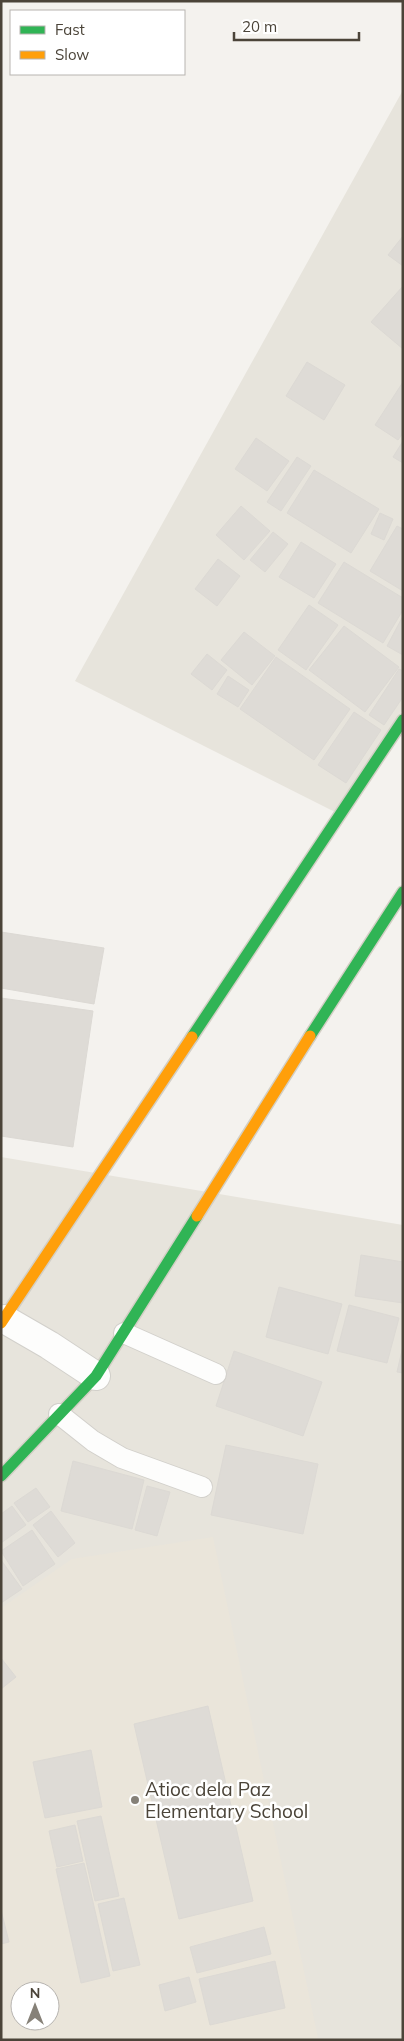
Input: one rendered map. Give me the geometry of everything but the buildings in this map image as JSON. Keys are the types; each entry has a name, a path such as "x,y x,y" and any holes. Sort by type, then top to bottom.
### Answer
{"street":[{"path":"88,1370 49,1344 3,1321 403,720"},
{"path":"1,1476 59,1414 88,1370 124,1333 327,1008 403,892"}],"lane":[{"path":"124,1333 216,1374"},
{"path":"59,1414 94,1441 122,1458 202,1487"}],"shaded area":[{"path":"403,90 403,710 335,812 75,681"},
{"path":"1,1157 403,1225 403,2040 1,2040"},
{"name":"Atioc dela Paz Elementary School","path":"213,1537 318,2038 312,2040 1,2040 1,1608 72,1559"}],"traffic: fast":[{"path":"192,1037 403,720"},
{"path":"310,1036 403,892"},
{"path":"1,1476 96,1376 197,1216"}],"traffic: slow":[{"path":"197,1216 310,1036"},
{"path":"1,1323 192,1037"}],"place":[{"name":"Atioc dela Paz Elementary School","path":"135,1800"}]}
